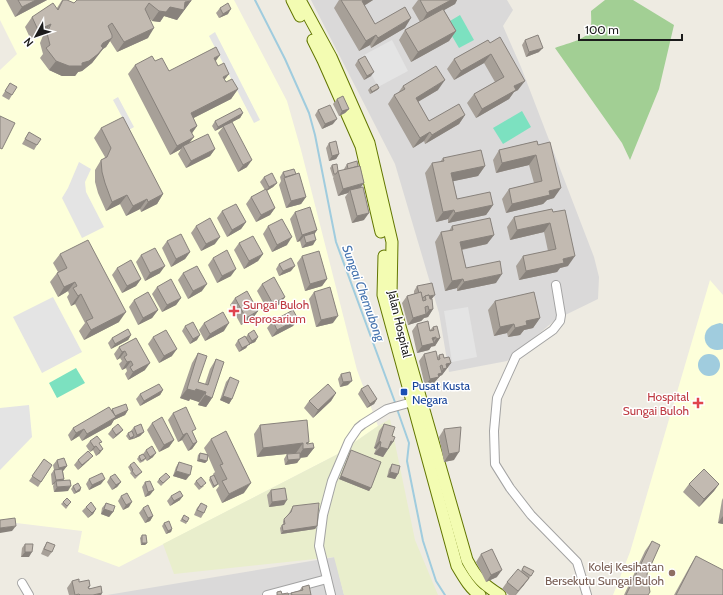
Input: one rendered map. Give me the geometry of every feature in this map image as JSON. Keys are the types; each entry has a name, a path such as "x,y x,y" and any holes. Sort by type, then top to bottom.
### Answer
{"main road":[{"name":"Jalan Hospital","path":"292,0 323,60 361,146 388,243"},
{"name":"Jalan Hospital","path":"300,0 330,57 369,143 388,243 391,295 412,402 457,566 466,581 480,595"},
{"name":"Jalan Hospital","path":"412,402 467,560 474,574 479,580 500,595"}],"street":[{"path":"556,286 561,315 560,321 553,330 516,356 497,398 494,431 495,464 510,488 531,515 577,562 587,595"},
{"path":"331,595 319,546 323,515 332,481 354,434 363,424 387,409 412,402"},
{"path":"267,595 327,579"},
{"path":"22,583 29,595"}],"shaded area":[{"path":"0,0 234,0 287,101 301,150 357,370 378,426 336,455 119,567 78,552 82,531 0,521 0,70 17,54 0,20"},
{"path":"311,0 507,0 513,10 503,26 521,67 594,257 599,277 598,299 555,320 507,361 449,372 439,313 395,164"},
{"path":"215,32 260,120 254,123 209,36"},
{"path":"392,40 408,71 378,87 362,56"},
{"path":"118,97 134,127 129,130 113,100"},
{"path":"79,162 91,169 85,182 86,192 104,227 82,238 62,198"},
{"name":"Hospital Sungai Buloh","path":"710,280 723,295 723,595 613,595 630,552"},
{"path":"53,297 82,352 42,373 13,317"},
{"path":"468,307 477,357 452,362 444,311"},
{"path":"29,405 32,437 0,470 0,408"},
{"path":"390,419 415,540 438,595 344,595 334,557 174,574 163,544 336,455"},
{"path":"335,557 344,595 107,595"}],"green space":[{"path":"605,0 633,0 674,25 659,89 630,160 622,143 555,48 585,36 590,30 591,11"},
{"path":"460,15 474,40 459,48 445,24"},
{"path":"522,111 531,127 503,144 493,128"},
{"path":"76,368 85,383 57,398 49,383"}],"water":[{"path":"720,323 723,324 723,349 716,350 707,345 705,335 707,330 712,326"},
{"path":"709,354 717,357 720,365 717,373 709,376 701,373 698,365 701,357"}],"building":[{"path":"18,0 36,0 22,7"},
{"path":"63,0 74,3 77,0 191,1 185,2 184,10 170,7 166,12 159,11 149,3 145,9 154,28 124,42 112,23 108,26 112,38 103,43 101,46 103,48 98,54 89,61 82,63 82,66 69,66 56,61 46,48 50,45 47,33 51,24 38,30 32,17 53,3 58,10"},
{"path":"341,0 364,0 362,1 375,24 405,7 411,18 378,38 376,35 366,41"},
{"path":"420,0 451,0 427,13"},
{"path":"228,3 231,9 223,14 220,8"},
{"path":"443,9 456,31 418,52 405,30"},
{"path":"538,35 543,48 529,52 525,40"},
{"path":"500,37 525,81 514,86 516,90 482,109 474,94 504,77 491,54 461,71 454,59 488,40 490,43"},
{"path":"216,47 220,55 214,58 218,66 224,63 229,74 223,77 226,82 232,79 238,89 191,113 197,126 190,130 194,137 177,146 135,65 152,56 155,61 162,58 169,71"},
{"path":"365,56 374,72 367,76 358,60"},
{"path":"436,66 445,80 416,98 429,121 459,104 465,115 432,135 430,132 420,138 394,95 405,89 403,86"},
{"path":"10,83 17,87 12,95 5,91"},
{"path":"377,84 379,88 372,92 370,88"},
{"path":"343,96 349,109 342,111 337,99"},
{"path":"330,105 337,119 325,124 318,110"},
{"path":"240,108 243,113 218,127 215,121"},
{"path":"0,116 15,123 2,149 0,148"},
{"path":"123,117 163,194 148,202 147,199 133,206 127,195 112,202 102,172 101,160 107,157 111,148 101,128"},
{"path":"232,122 252,160 243,165 223,126"},
{"path":"29,132 41,139 37,145 25,139"},
{"path":"208,134 215,149 191,161 183,146"},
{"path":"336,141 339,154 332,156 329,143"},
{"path":"537,141 538,145 550,142 561,188 549,191 550,195 512,204 509,189 542,181 536,155 502,163 499,150"},
{"path":"481,150 485,166 451,173 457,199 490,192 493,205 455,213 454,210 443,212 432,163 444,161 443,158"},
{"path":"357,161 358,166 348,169 347,164"},
{"path":"337,164 338,171 334,174 332,165"},
{"path":"360,166 364,183 343,189 338,171"},
{"path":"294,169 296,174 285,177 283,172"},
{"path":"272,173 277,183 269,187 264,177"},
{"path":"299,173 306,197 291,201 284,178"},
{"path":"363,187 369,213 357,216 350,190"},
{"path":"266,189 275,208 261,215 251,197"},
{"path":"236,204 246,222 232,230 222,211"},
{"path":"310,207 317,230 302,235 295,212"},
{"path":"552,209 553,212 565,210 575,256 563,259 564,263 526,271 523,256 556,249 550,223 517,230 514,217"},
{"path":"210,218 220,237 206,244 196,226"},
{"path":"490,218 494,235 460,242 466,268 500,261 502,274 464,282 463,279 452,281 441,232 453,230 452,226"},
{"path":"282,219 292,237 277,245 268,226"},
{"path":"314,233 316,240 306,243 304,236"},
{"path":"181,234 190,252 176,259 167,241"},
{"path":"253,236 263,254 249,261 239,243"},
{"path":"88,240 126,312 91,330 86,321 93,318 81,294 78,296 73,288 77,286 75,282 64,287 57,273 67,268 60,254"},
{"path":"155,248 165,266 150,273 141,255"},
{"path":"227,250 236,269 222,276 213,258"},
{"path":"319,251 327,279 310,284 302,256"},
{"path":"291,258 295,266 283,271 279,264"},
{"path":"131,260 141,279 127,286 117,268"},
{"path":"197,266 207,284 193,291 183,273"},
{"path":"274,277 285,297 273,304 262,284"},
{"path":"171,279 181,298 167,305 157,287"},
{"path":"432,283 435,295 429,295 422,298 421,292 419,293 417,286"},
{"path":"330,287 338,316 321,320 314,292"},
{"path":"247,291 258,311 246,318 235,298"},
{"path":"148,292 158,310 143,318 134,300"},
{"path":"421,292 423,301 426,300 425,296 429,295 430,299 432,299 433,309 429,310 428,306 425,307 426,314 413,318 407,296"},
{"path":"534,292 540,318 526,321 527,325 515,328 514,324 500,327 495,301"},
{"path":"293,310 298,319 277,330 273,321"},
{"path":"223,312 229,323 210,334 204,323"},
{"path":"428,321 430,331 434,330 433,327 437,326 440,338 432,338 434,343 422,346 417,324"},
{"path":"193,322 200,335 193,339 185,326"},
{"path":"128,329 131,335 115,344 112,338"},
{"path":"166,330 177,349 164,356 153,337"},
{"path":"254,330 258,337 252,341 248,334"},
{"path":"245,336 250,344 242,348 238,340"},
{"path":"136,338 150,363 133,372 130,367 133,365 131,361 127,362 124,357 127,355 125,351 122,352 119,347"},
{"path":"436,351 438,360 440,359 439,355 443,354 444,358 449,357 451,363 446,364 447,368 443,369 442,365 440,366 442,373 438,374 439,377 430,379 424,354"},
{"path":"198,353 207,356 198,382 208,385 216,359 224,362 212,398 205,395 206,392 196,389 195,391 187,389"},
{"path":"350,372 352,381 343,382 341,374"},
{"path":"230,377 239,381 232,399 223,396"},
{"path":"159,384 163,390 144,401 140,394"},
{"path":"328,384 336,393 318,410 309,401"},
{"path":"368,385 377,399 370,404 361,389"},
{"path":"126,404 128,410 115,416 112,409"},
{"path":"109,407 116,417 87,434 84,429 76,433 73,428"},
{"path":"186,407 196,429 192,431 197,442 193,444 187,433 183,435 173,413"},
{"path":"162,417 174,440 164,445 152,423"},
{"path":"307,420 309,442 306,443 313,443 314,448 303,449 303,443 263,448 260,425"},
{"path":"118,424 123,430 116,435 112,429"},
{"path":"141,424 144,432 137,435 134,427"},
{"path":"384,424 395,427 392,436 395,437 393,442 391,441 388,449 380,447 381,442 379,441"},
{"path":"461,427 459,452 449,454 444,429"},
{"path":"132,431 134,436 130,438 128,433"},
{"path":"226,431 251,483 229,494 222,481 227,479 220,465 223,464 211,439"},
{"path":"97,436 102,442 99,443 103,449 100,451 96,446 94,447 90,441"},
{"path":"152,446 156,453 150,457 146,450"},
{"path":"351,450 381,462 371,488 341,476"},
{"path":"88,451 93,456 82,465 78,460"},
{"path":"200,453 208,455 207,461 199,459"},
{"path":"300,453 300,459 288,460 287,454"},
{"path":"143,454 146,458 141,461 139,456"},
{"path":"64,458 67,466 59,468 57,460"},
{"path":"44,459 52,465 41,482 32,476"},
{"path":"134,462 142,472 136,476 130,465"},
{"path":"179,462 192,466 190,475 176,471"},
{"path":"392,464 400,466 398,474 390,472"},
{"path":"62,469 64,479 56,480 54,470"},
{"path":"704,469 719,484 704,499 689,484"},
{"path":"102,473 105,479 92,485 89,479"},
{"path":"166,473 170,477 163,483 159,479"},
{"path":"115,474 121,482 116,485 110,477"},
{"path":"214,475 218,484 214,486 210,477"},
{"path":"201,477 206,483 201,487 196,481"},
{"path":"70,480 71,486 57,487 56,481"},
{"path":"150,481 154,490 148,492 145,482"},
{"path":"78,483 81,488 76,492 73,486"},
{"path":"285,488 287,500 272,502 271,490"},
{"path":"180,491 183,496 174,501 171,496"},
{"path":"127,493 132,502 126,505 121,496"},
{"path":"67,498 71,502 67,506 63,502"},
{"path":"91,502 96,509 92,513 86,507"},
{"path":"106,503 115,506 113,512 104,509"},
{"path":"201,503 207,506 204,513 197,510"},
{"path":"319,503 317,526 283,531 282,525 285,524 284,519 291,512 293,506"},
{"path":"148,505 153,516 148,518 143,508"},
{"path":"184,515 189,518 187,522 182,519"},
{"path":"15,518 16,526 0,528 0,520"},
{"path":"169,521 172,529 168,531 164,523"},
{"path":"142,535 146,535 147,543 142,543"},
{"path":"652,541 660,545 647,574 650,592 648,595 626,595"},
{"path":"47,542 55,545 52,552 44,549"},
{"path":"25,544 33,544 32,552 25,552"},
{"path":"492,549 502,570 491,575 481,554"},
{"path":"696,556 723,570 723,595 676,595"},
{"path":"524,566 534,571 531,576 522,570"},
{"path":"518,569 529,578 518,591 507,582"},
{"path":"79,579 79,582 89,580 89,589 101,586 102,593 93,595 75,595 72,581"},
{"path":"309,585 311,595 292,595 291,593 303,590 302,587"},
{"path":"281,591 282,594 288,593 289,595 277,595 277,592"}],"waterway":[{"name":"Sungai Chemubong","path":"255,0 285,59 309,113 315,135 336,242 396,405"},
{"name":"Sungai Chemubong","path":"397,409 409,443 407,461 423,541 436,581 445,595"}],"place":[{"name":"Sungai Buloh Leprosarium","path":"234,311"},
{"name":"Pusat Kusta Negara","path":"404,392"},
{"name":"Hospital Sungai Buloh","path":"698,403"},
{"name":"Kolej Kesihatan Bersekutu Sungai Buloh","path":"672,573"}]}
